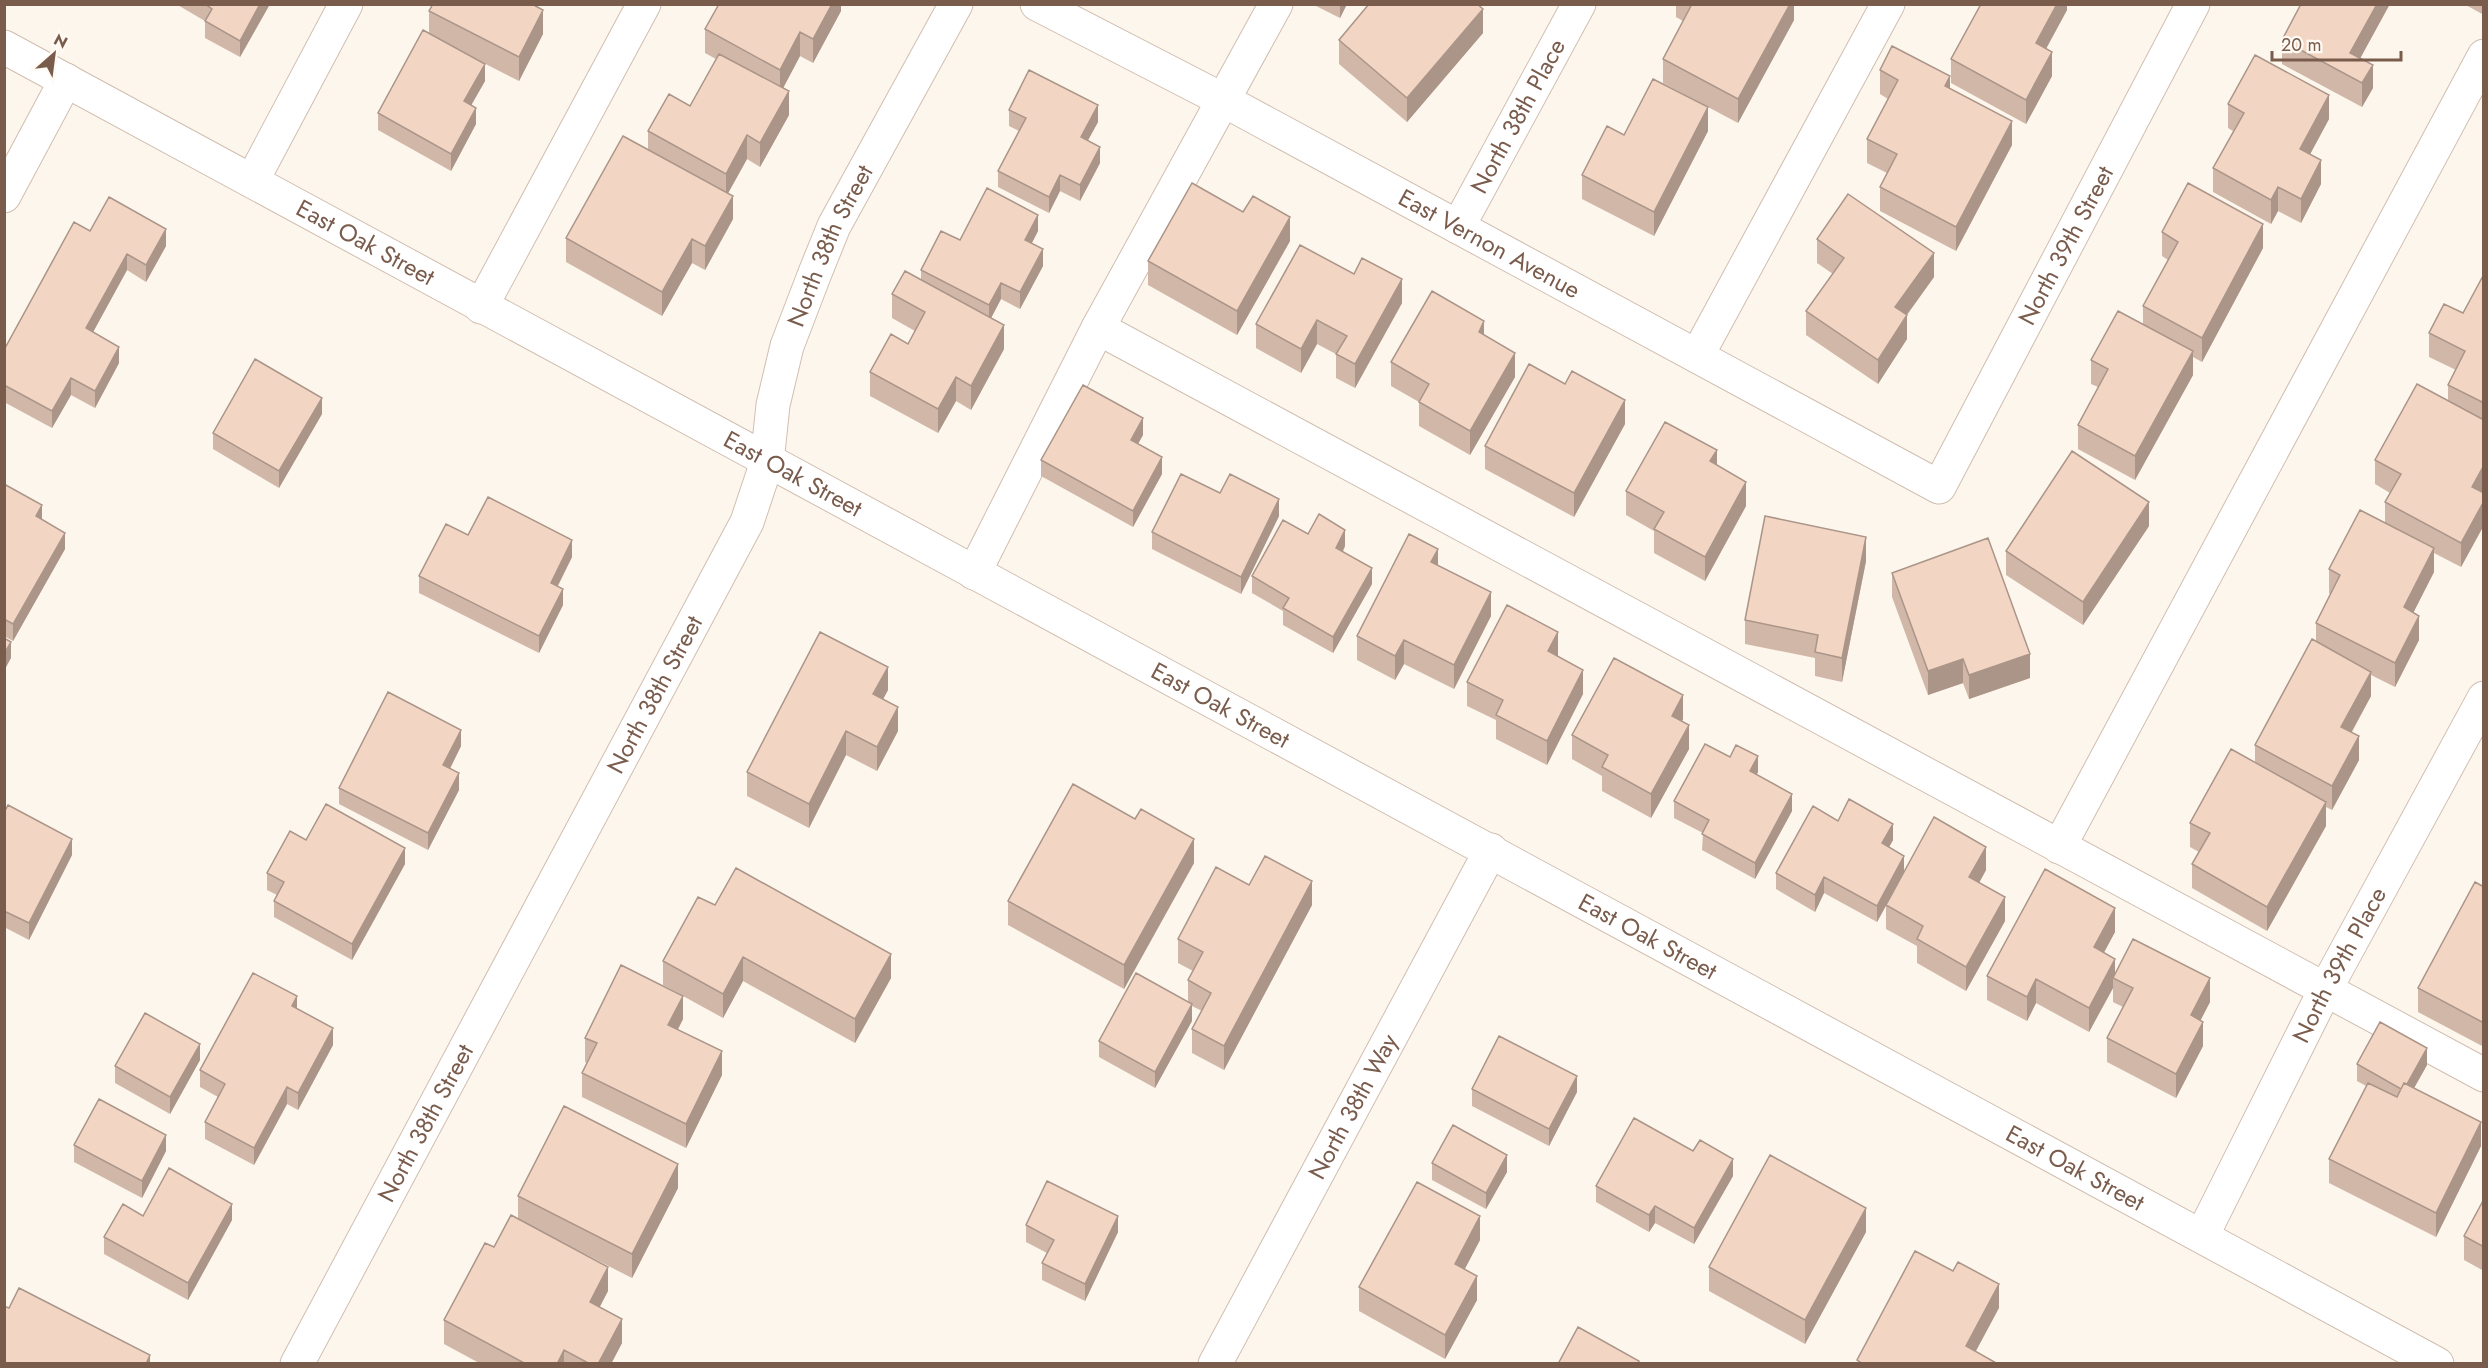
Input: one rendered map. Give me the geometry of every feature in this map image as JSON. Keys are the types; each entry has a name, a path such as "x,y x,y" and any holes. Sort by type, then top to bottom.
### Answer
{"street":[{"path":"252,181 346,4"},
{"path":"482,307 644,4"},
{"name":"North 38th Street","path":"297,1364 747,522 767,462 773,405 787,346 814,273 834,226 956,4"},
{"name":"East Vernon Avenue","path":"1037,4 1225,101 1939,487"},
{"path":"974,573 1098,328 1225,101 1276,4"},
{"name":"North 38th Place","path":"1458,227 1580,4"},
{"path":"1697,356 1887,4"},
{"name":"North 39th Street","path":"1939,487 2193,4"},
{"name":"East Oak Street","path":"4,47 2437,1364"},
{"path":"2059,847 2484,56"},
{"path":"4,196 66,80"},
{"path":"1098,328 2484,1075"},
{"name":"North 39th Place","path":"2202,1236 2325,990 2484,698"},
{"name":"North 38th Way","path":"1215,1364 1491,850"}],"building":[{"path":"205,4 260,4 240,41 205,21 212,9"},
{"path":"433,4 532,4 543,10 519,57 429,11"},
{"path":"719,4 832,4 813,39 800,32 780,70 705,29"},
{"path":"1369,4 1477,4 1483,9 1407,98 1339,40"},
{"path":"1692,4 1790,4 1738,99 1663,59"},
{"path":"1981,4 2057,4 2036,43 2052,52 2026,100 1951,59"},
{"path":"2301,4 2377,4 2350,53 2373,65 2362,83 2282,40"},
{"path":"423,30 485,64 464,101 476,108 451,154 378,113"},
{"path":"1892,46 1950,76 1945,86 2012,121 1956,227 1880,187 1897,154 1867,139 1898,80 1880,70"},
{"path":"719,54 789,91 760,143 747,135 726,174 648,131 669,94 690,106"},
{"path":"2255,55 2329,95 2300,149 2321,160 2301,199 2278,187 2271,200 2213,168 2244,113 2228,104"},
{"path":"1029,70 1098,105 1081,137 1100,147 1080,185 1060,175 1049,197 998,171 1026,118 1009,110"},
{"path":"1653,79 1708,107 1654,212 1582,175 1607,126 1624,135"},
{"path":"623,136 733,196 705,246 692,239 662,292 566,238"},
{"path":"1192,183 1243,212 1253,196 1290,217 1237,311 1148,261"},
{"path":"2188,183 2263,224 2202,338 2143,306 2178,242 2162,232"},
{"path":"987,188 1038,215 1025,240 1043,249 1020,292 1001,283 989,305 921,270 941,231 960,240"},
{"path":"1848,194 1934,253 1895,307 1907,315 1878,360 1806,311 1844,258 1817,239"},
{"path":"109,197 166,229 146,265 127,254 86,328 119,347 95,391 71,378 52,411 4,385 4,350 74,222 90,231"},
{"path":"1300,245 1354,274 1362,258 1402,279 1355,364 1336,354 1347,336 1317,320 1301,349 1256,324"},
{"path":"905,271 1004,325 971,386 956,377 938,409 870,372 891,334 908,344 925,312 892,294"},
{"path":"2484,274 2484,403 2448,385 2465,351 2429,333 2444,304 2463,313"},
{"path":"1432,291 1484,321 1479,332 1515,353 1470,431 1419,402 1429,384 1391,362"},
{"path":"2118,311 2193,351 2135,456 2078,425 2108,369 2091,360"},
{"path":"255,359 322,398 279,471 213,433"},
{"path":"1529,364 1565,384 1572,371 1625,400 1574,493 1485,446"},
{"path":"2417,384 2484,420 2484,465 2472,487 2484,493 2484,501 2461,543 2385,502 2401,474 2375,460"},
{"path":"1083,385 1143,418 1131,440 1162,457 1133,511 1041,460"},
{"path":"1665,422 1717,450 1710,461 1746,482 1705,557 1654,529 1664,512 1626,491"},
{"path":"2072,451 2149,502 2083,602 2006,551"},
{"path":"1181,474 1220,493 1230,474 1279,499 1241,577 1152,532"},
{"path":"4,484 42,505 36,516 65,533 13,624 4,619"},
{"path":"488,497 572,540 551,583 563,589 539,636 419,576 446,524 468,535"},
{"path":"2360,510 2434,548 2404,607 2419,616 2395,663 2316,623 2340,575 2329,569"},
{"path":"1319,514 1345,530 1336,548 1372,568 1333,637 1283,608 1289,598 1252,576 1283,520 1308,534"},
{"path":"1765,516 1866,537 1842,658 1815,652 1818,635 1745,620"},
{"path":"1409,534 1438,549 1431,562 1491,592 1454,665 1404,640 1395,656 1357,636"},
{"path":"1988,538 2030,654 1969,675 1963,659 1928,671 1892,573"},
{"path":"1507,605 1558,632 1548,651 1583,670 1547,741 1496,715 1503,700 1467,682"},
{"path":"820,632 888,667 873,694 898,707 877,747 846,731 809,804 747,772"},
{"path":"4,638 11,642 4,654"},
{"path":"2312,639 2371,672 2341,727 2359,736 2332,786 2255,745"},
{"path":"1614,658 1683,695 1672,716 1689,725 1651,794 1602,767 1608,755 1572,735"},
{"path":"388,692 461,730 443,765 459,773 428,833 339,788"},
{"path":"1705,744 1730,757 1736,745 1758,756 1750,771 1792,794 1755,863 1702,834 1709,820 1674,801"},
{"path":"2231,749 2326,802 2267,907 2192,864 2210,833 2190,823"},
{"path":"1073,784 1135,819 1141,809 1194,839 1124,965 1008,901"},
{"path":"1849,799 1893,824 1882,843 1904,856 1877,906 1824,877 1815,895 1776,873 1813,806 1838,821"},
{"path":"326,804 405,848 352,944 274,901 284,882 267,873 290,831 306,840"},
{"path":"8,805 72,839 29,923 4,911 4,813"},
{"path":"1934,817 1986,847 1969,877 2005,897 1966,967 1917,939 1923,926 1886,905"},
{"path":"1265,856 1312,881 1224,1046 1192,1029 1211,993 1188,980 1203,952 1178,939 1216,867 1249,885"},
{"path":"736,868 891,954 855,1019 743,957 723,994 663,961 698,897 715,905"},
{"path":"2045,869 2115,908 2094,947 2115,959 2089,1008 2036,979 2027,997 1987,976"},
{"path":"2475,882 2484,887 2484,1023 2418,988"},
{"path":"2133,939 2210,978 2191,1015 2203,1022 2176,1074 2107,1038 2133,988 2113,978"},
{"path":"621,965 683,996 668,1025 722,1051 686,1124 582,1073 597,1043 585,1038"},
{"path":"253,973 297,996 292,1006 333,1028 298,1093 287,1087 254,1148 205,1122 225,1084 200,1070"},
{"path":"1136,973 1192,1004 1155,1072 1099,1041"},
{"path":"145,1013 200,1044 170,1097 115,1066"},
{"path":"2380,1022 2427,1048 2407,1084 2404,1083 2401,1089 2357,1064"},
{"path":"1499,1036 1577,1076 1549,1129 1472,1089"},
{"path":"2368,1083 2397,1097 2404,1083 2481,1122 2436,1213 2329,1159"},
{"path":"99,1099 166,1135 142,1181 74,1145"},
{"path":"564,1106 678,1164 632,1254 518,1196"},
{"path":"1634,1118 1693,1151 1700,1140 1733,1159 1694,1228 1655,1206 1649,1215 1596,1186"},
{"path":"1453,1125 1507,1155 1486,1193 1432,1163"},
{"path":"1770,1155 1866,1208 1805,1320 1709,1267"},
{"path":"169,1168 232,1204 188,1283 104,1237 123,1204 143,1216"},
{"path":"1047,1181 1118,1216 1085,1284 1042,1263 1054,1240 1026,1225"},
{"path":"1417,1182 1480,1216 1455,1264 1477,1276 1445,1335 1359,1287"},
{"path":"2484,1199 2484,1247 2464,1236"},
{"path":"511,1215 608,1267 590,1302 622,1319 598,1364 590,1364 564,1350 557,1364 526,1364 444,1320 485,1243 494,1247"},
{"path":"1915,1251 1953,1271 1958,1262 1999,1284 1966,1346 1998,1364 1863,1364 1857,1360"},
{"path":"19,1288 150,1355 146,1364 4,1364 4,1306 9,1308"},
{"path":"1578,1327 1639,1361 1638,1364 1558,1364"}]}
